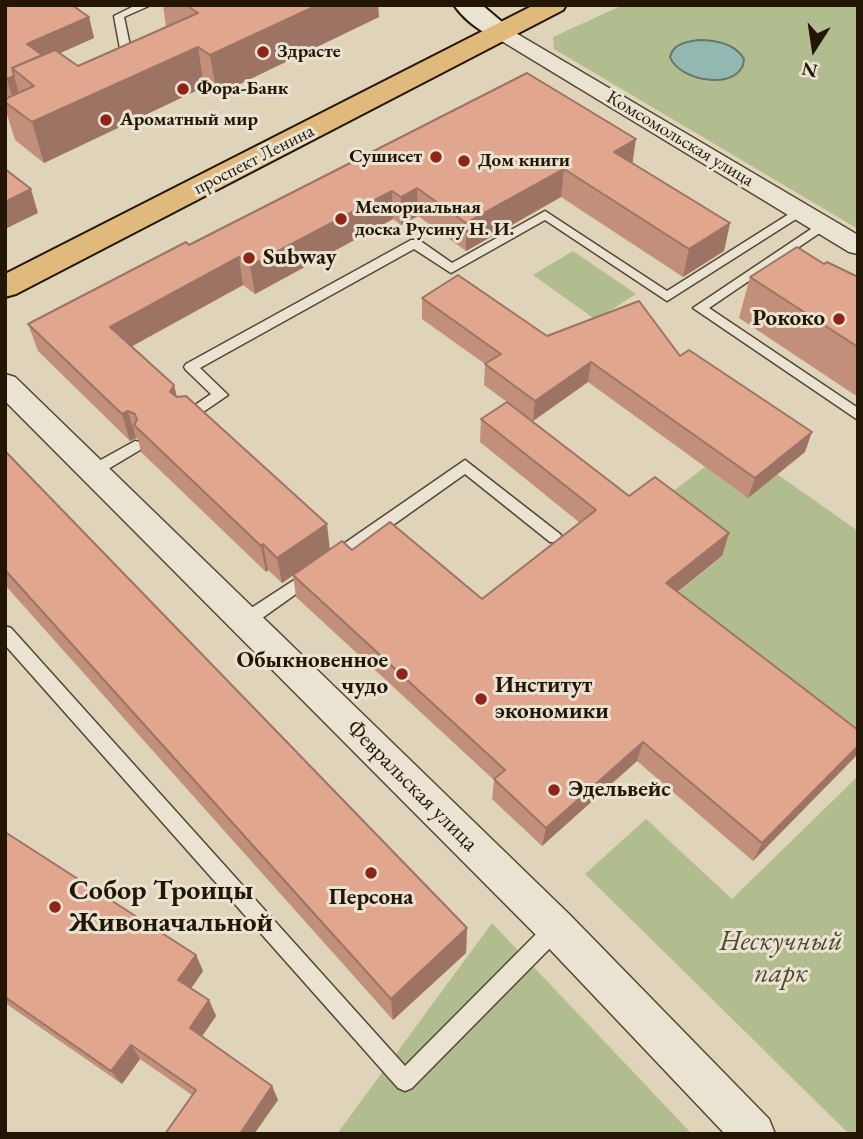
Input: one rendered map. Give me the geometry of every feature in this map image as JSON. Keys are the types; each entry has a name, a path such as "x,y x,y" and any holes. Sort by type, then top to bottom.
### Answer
{"main road":[{"path":"466,5 502,33 514,5"},
{"name":"проспект Ленина","path":"5,287 554,5"}],"street":[{"name":"Комсомольская улица","path":"502,33 858,246"},
{"name":"Февральская улица","path":"5,384 556,928 754,1134"}],"lane":[{"path":"102,66 127,55 119,16 146,5"},
{"path":"185,417 221,395 191,367 415,243 451,270 545,215 667,297 800,211"},
{"path":"823,225 700,308 858,415"},
{"path":"93,471 135,446"},
{"path":"245,621 465,466 555,538"},
{"path":"5,633 405,1082 556,928"}],"green space":[{"path":"623,5 858,5 858,229 554,49 553,37"},
{"path":"573,251 636,294 596,320 533,275"},
{"path":"705,467 777,474 858,531 858,752 669,599 723,556 656,504"},
{"name":"Нескучный парк","path":"858,776 858,1134 849,1134 585,874 646,819 732,899"},
{"path":"492,923 692,1134 337,1134"}],"water":[{"path":"698,40 718,42 736,49 744,59 741,69 733,76 710,80 686,73 676,66 670,57 680,44"}],"building":[{"path":"5,5 72,5 89,17 27,44 42,55 12,68 14,76 7,79"},
{"path":"186,5 318,5 210,55 198,47 32,122 5,102 5,99 34,86 12,68 55,50 78,66 198,13"},
{"path":"527,73 636,139 614,152 730,223 689,249 564,169 466,223 417,188 401,197 392,191 250,266 239,257 110,327 174,385 170,392 177,397 186,396 327,524 277,558 263,544 261,546 134,425 137,420 135,414 128,411 122,414 28,324 186,242 189,245"},
{"path":"5,169 31,189 5,202"},
{"path":"797,247 824,264 827,262 858,277 858,347 750,277"},
{"path":"458,275 547,336 639,301 680,356 689,350 812,432 755,478 591,362 535,401 485,364 501,354 422,298"},
{"path":"507,402 629,496 655,477 729,533 666,583 858,730 858,746 762,843 643,742 546,828 494,779 505,770 293,575 342,541 352,550 390,522 482,599 596,510 481,419"},
{"path":"5,451 467,928 391,999 5,570"},
{"name":"Собор Троицы Живоначальной","path":"5,832 196,955 178,980 209,1000 190,1028 272,1086 240,1134 165,1134 196,1090 131,1045 111,1071 5,997"}],"place":[{"name":"Здрасте","path":"263,52"},
{"name":"Фора-Банк","path":"183,89"},
{"name":"Ароматный мир","path":"106,120"},
{"name":"Сушисет","path":"436,157"},
{"name":"Дом книги","path":"464,161"},
{"name":"Мемориальная доска Русину Н. И.","path":"341,219"},
{"name":"Subway","path":"249,258"},
{"name":"Рококо","path":"839,319"},
{"name":"Обыкновенное чудо","path":"402,674"},
{"name":"Институт экономики","path":"481,699"},
{"name":"Эдельвейс","path":"554,790"},
{"name":"Персона","path":"371,873"},
{"name":"Собор Троицы Живоначальной","path":"55,907"}]}
